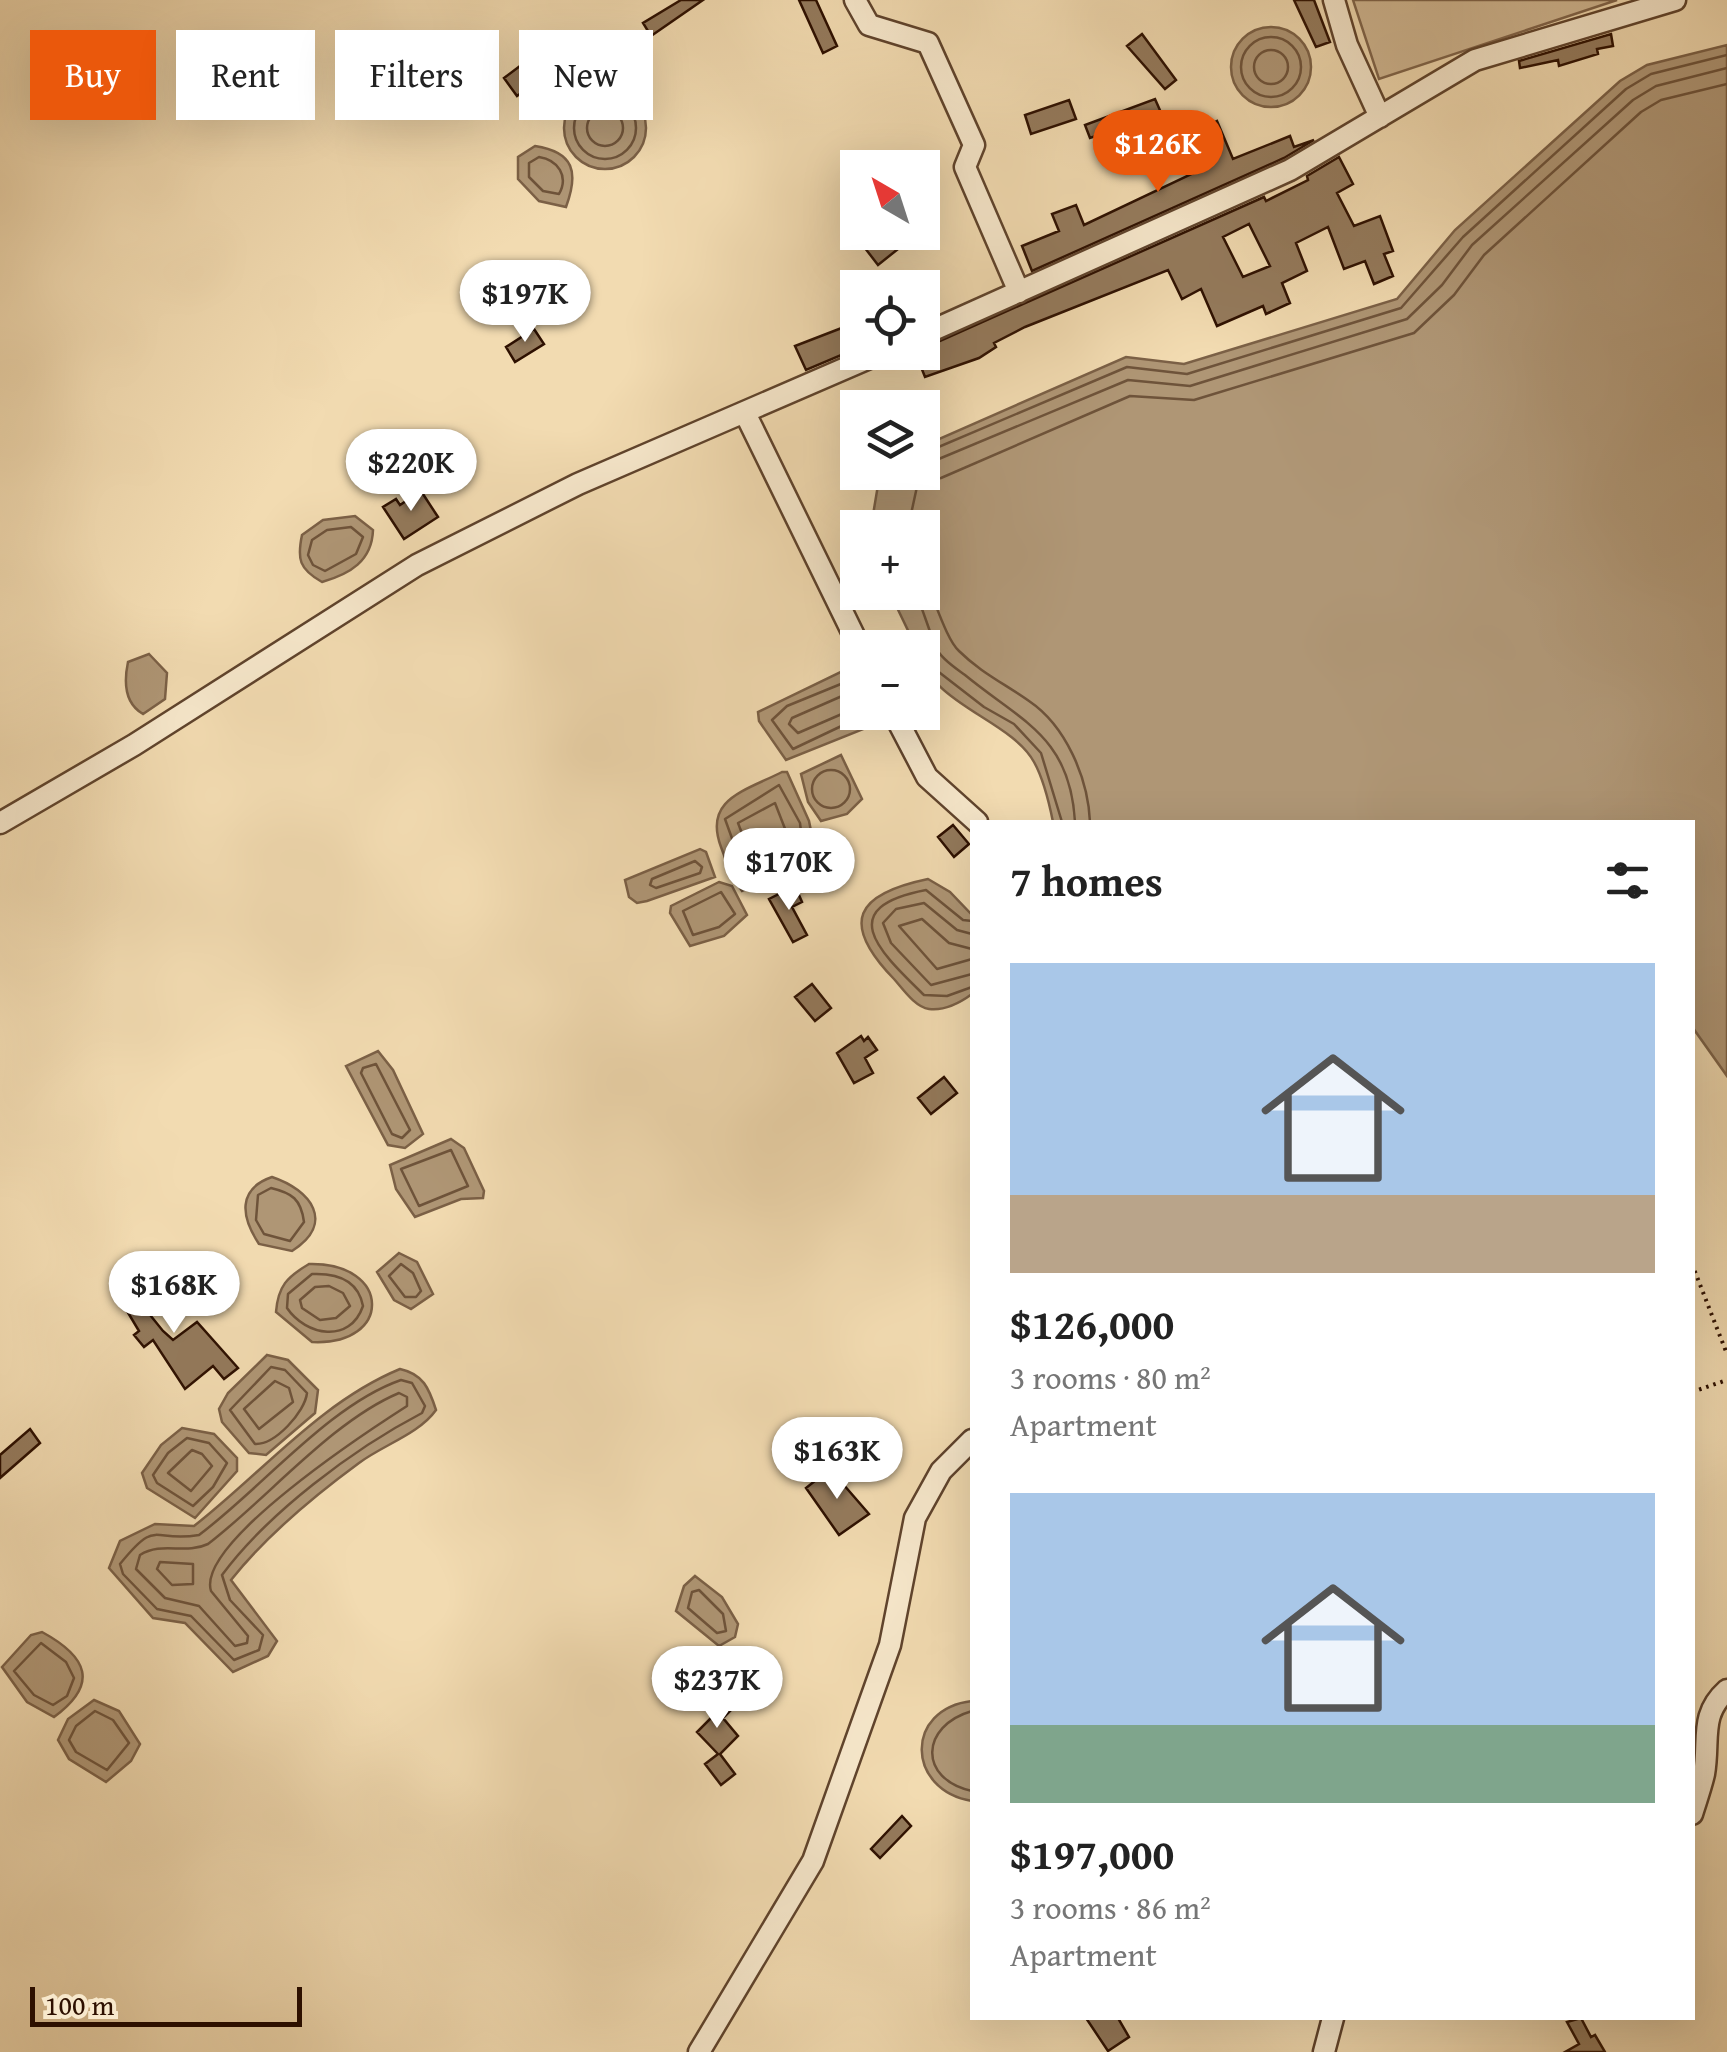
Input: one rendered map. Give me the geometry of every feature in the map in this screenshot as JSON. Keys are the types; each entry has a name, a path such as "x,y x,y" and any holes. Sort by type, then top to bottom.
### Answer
{"street":[{"path":"855,0 869,25 928,43 974,145 965,167 1019,292"},
{"path":"1334,0 1347,45 1380,117"},
{"path":"940,327 1290,170 1476,60 1675,0"},
{"path":"0,823 134,745 417,566 578,484 843,370"},
{"path":"746,413 851,630"},
{"path":"902,730 927,777 975,820"},
{"path":"700,2052 813,1861 890,1646 914,1518 941,1471 970,1442"},
{"path":"1695,1803 1704,1771 1705,1729 1711,1704 1727,1690"},
{"path":"1324,2052 1332,2020"}],"path":[{"path":"1695,1272 1727,1354"},
{"path":"1695,1391 1727,1380"}],"shaded area":[{"path":"1353,0 1617,0 1379,79"}],"water":[{"path":"1271,27 1286,30 1299,39 1308,52 1308,82 1299,95 1286,104 1271,107 1256,104 1243,95 1234,82 1231,67 1234,52 1243,39 1256,30"},
{"path":"1727,45 1727,1076 1695,1031 1695,820 1052,820 1034,762 1022,747 940,686 940,630 908,630 898,610 940,610 940,510 874,510 877,490 940,490 940,439 1126,357 1184,364 1397,299 1455,230 1620,81 1647,65"},
{"path":"564,120 646,120 646,136 639,151 613,169 597,169 582,162 564,136"},
{"path":"535,146 558,153 570,166 572,184 566,207 539,201 518,179 518,157"},
{"path":"355,516 373,530 364,558 342,575 322,582 308,573 300,551 302,535 323,520"},
{"path":"149,654 167,673 165,699 143,714 129,698 127,669 128,662"},
{"path":"840,672 840,730 861,730 786,760 759,721 758,712"},
{"path":"841,755 862,799 847,814 821,821 808,802 801,774"},
{"path":"787,772 809,821 813,841 793,868 742,891 721,847 718,818 723,807 742,791"},
{"path":"700,849 706,852 715,877 647,901 637,903 629,897 625,880"},
{"path":"928,879 950,892 970,913 970,995 952,1005 929,1009 919,1005 877,959 866,941 863,913 871,902 904,885"},
{"path":"719,882 732,886 747,915 724,936 690,946 670,913 671,906"},
{"path":"378,1051 393,1070 423,1134 405,1148 388,1145 346,1066"},
{"path":"451,1139 464,1148 484,1191 483,1198 461,1199 415,1217 396,1189 390,1165"},
{"path":"272,1177 298,1190 313,1208 313,1229 292,1251 259,1244 246,1214 248,1196"},
{"path":"399,1253 417,1262 433,1294 411,1309 394,1300 377,1272"},
{"path":"309,1264 336,1267 356,1276 368,1289 372,1304 369,1319 357,1331 339,1340 312,1342 276,1312 285,1283"},
{"path":"267,1355 288,1360 318,1390 315,1413 266,1455 249,1453 222,1422 219,1409 228,1393"},
{"path":"400,1369 424,1383 436,1410 420,1426 359,1463 308,1503 231,1580 277,1641 268,1656 233,1672 185,1623 153,1618 109,1568 120,1541 155,1524 194,1526 317,1419"},
{"path":"182,1428 214,1434 237,1458 237,1471 195,1518 147,1488 142,1473 161,1445"},
{"path":"695,1576 722,1597 738,1624 735,1637 719,1646 676,1611 684,1586"},
{"path":"42,1632 70,1651 82,1672 78,1693 54,1717 27,1702 2,1667 31,1635"},
{"path":"94,1700 119,1711 140,1744 131,1761 106,1782 69,1759 58,1740 68,1719"},
{"path":"970,1702 970,1800 950,1794 925,1767 925,1733 934,1718 950,1707"}],"building":[{"path":"681,0 703,0 653,35 653,30 647,30 643,23"},
{"path":"799,0 816,0 837,46 823,53"},
{"path":"1294,0 1314,0 1330,42 1316,47"},
{"path":"1142,34 1176,80 1165,89 1127,46"},
{"path":"1611,34 1613,46 1597,49 1598,54 1559,66 1558,60 1520,68 1519,61"},
{"path":"519,67 519,95 517,96 504,78"},
{"path":"1155,99 1174,142 1155,150 1143,120 1090,138 1085,125"},
{"path":"1069,100 1076,119 1031,134 1025,115"},
{"path":"1217,121 1233,159 1290,136 1294,147 1314,140 1284,158 1032,271 1022,246 1059,231 1052,214 1076,205 1084,225 1198,171 1184,138"},
{"path":"1339,157 1353,184 1337,193 1354,226 1380,216 1393,251 1384,254 1393,276 1374,284 1365,261 1344,269 1328,227 1296,243 1307,271 1282,283 1290,303 1266,314 1263,306 1217,326 1201,289 1182,299 1168,270 1025,327 994,343 996,347 979,358 925,377 922,370 940,370 940,341 1308,180 1307,176","holes":["1249,224 1270,266 1243,277 1223,237"]},
{"path":"866,250 897,250 878,265"},
{"path":"534,329 544,344 515,362 506,347"},
{"path":"840,329 840,356 806,370 795,346"},
{"path":"421,491 438,517 404,539 383,507 396,499 400,505"},
{"path":"953,825 969,844 954,857 938,837"},
{"path":"795,886 802,902 792,907 807,935 793,942 769,899"},
{"path":"812,984 831,1008 815,1021 795,997"},
{"path":"861,1036 864,1041 868,1037 877,1050 865,1058 873,1073 854,1083 837,1053"},
{"path":"944,1077 957,1093 931,1114 918,1098"},
{"path":"139,1265 161,1289 142,1305 163,1331 173,1340 197,1322 238,1368 224,1379 213,1366 185,1389 153,1340 144,1347 134,1335 139,1331 124,1306 134,1297 121,1280"},
{"path":"30,1429 40,1443 0,1478 0,1455"},
{"path":"830,1469 869,1514 839,1535 806,1488"},
{"path":"709,1682 734,1707 723,1718 738,1736 720,1754 735,1774 721,1785 705,1764 718,1754 697,1732 715,1714 696,1695"},
{"path":"902,1816 911,1826 880,1858 871,1849"},
{"path":"1087,2020 1119,2020 1129,2037 1108,2051"},
{"path":"1582,2020 1605,2052 1565,2052 1579,2044 1567,2022"}]}
